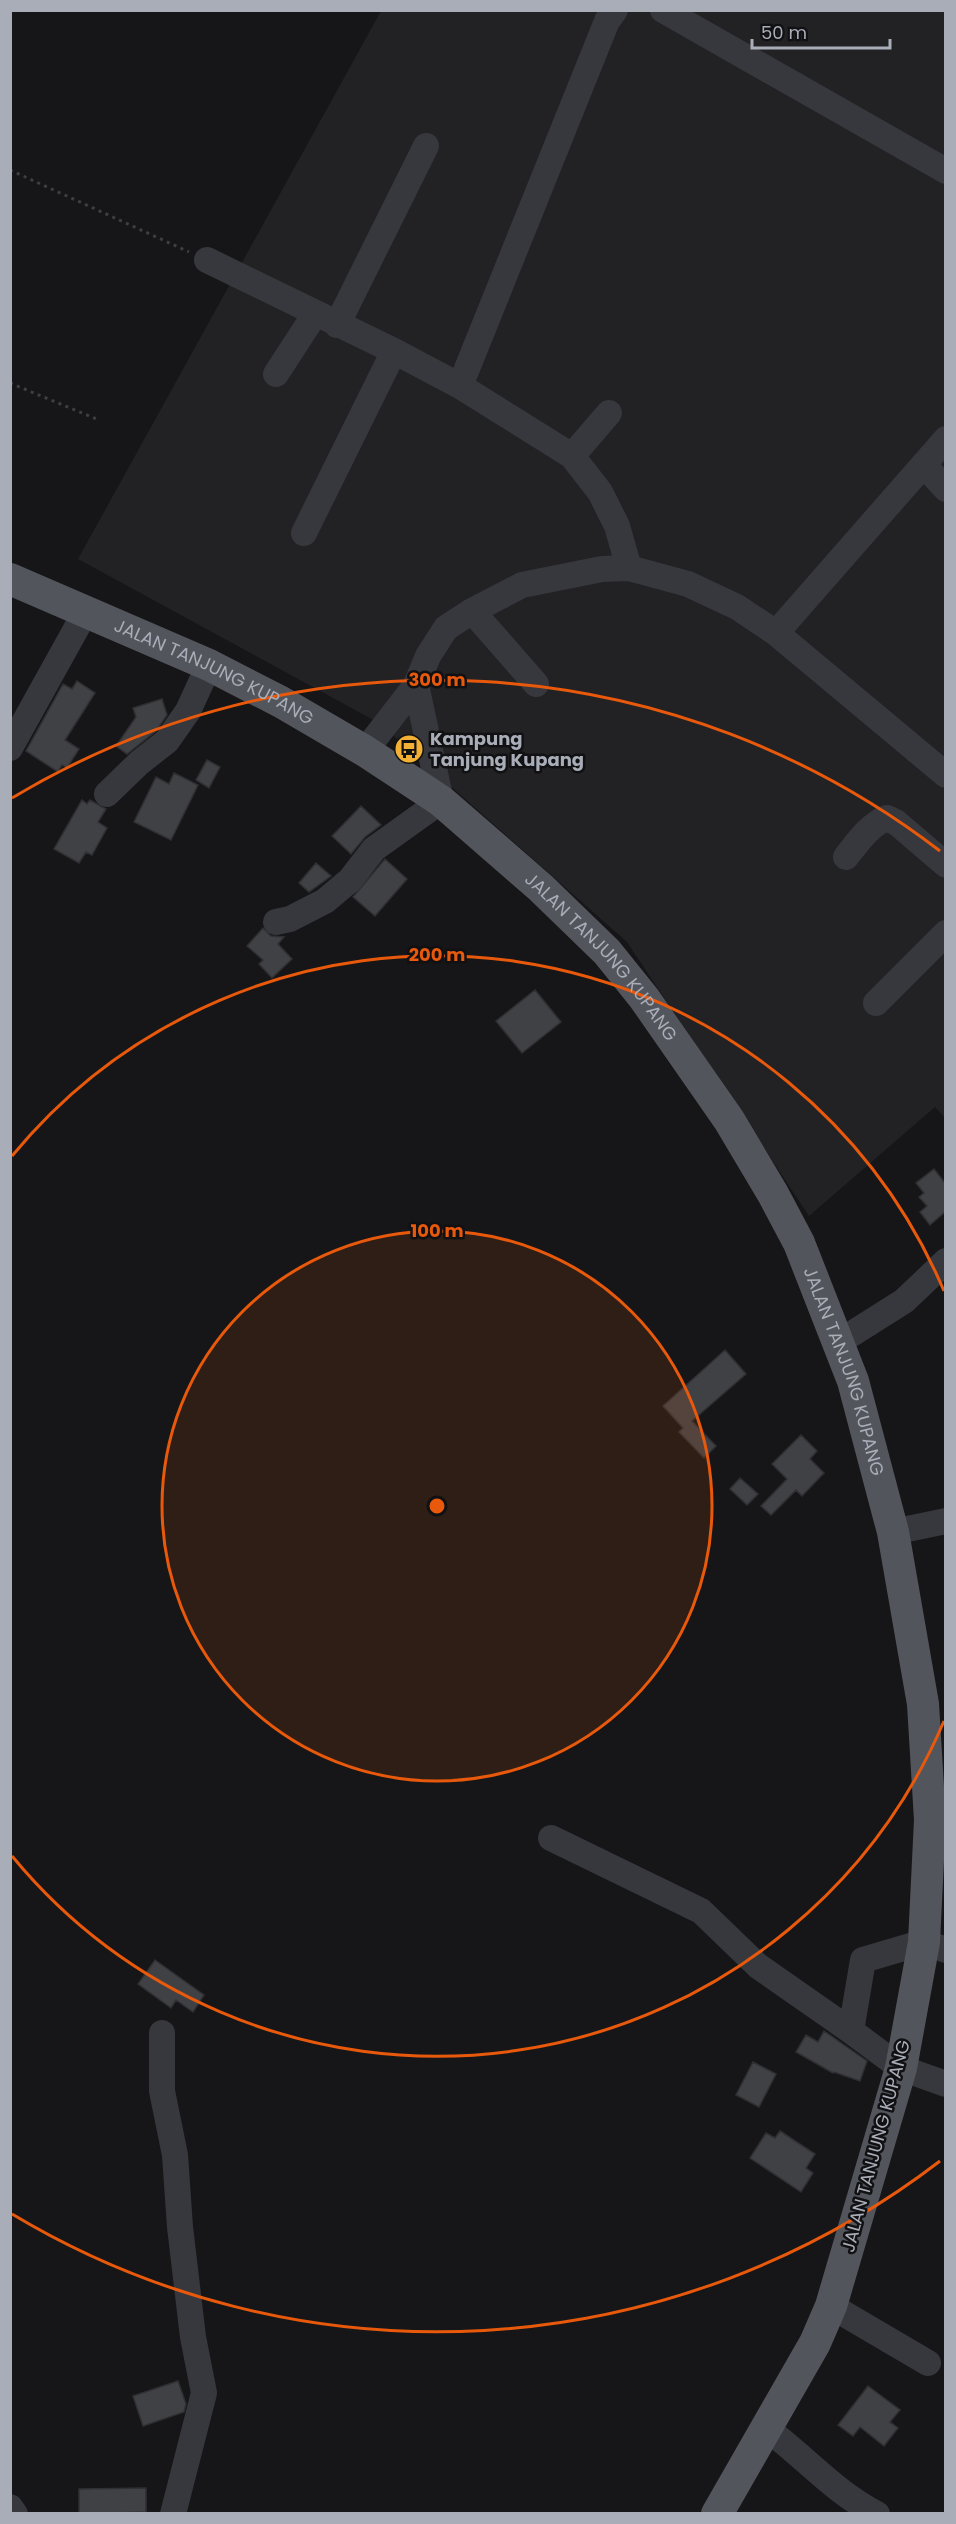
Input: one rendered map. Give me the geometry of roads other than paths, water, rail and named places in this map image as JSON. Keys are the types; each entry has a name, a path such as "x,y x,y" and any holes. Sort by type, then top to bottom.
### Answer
{"main road":[{"name":"JALAN TANJUNG KUPANG","path":"10,579 209,665 280,702 365,751 441,801 541,888 608,952 644,998 729,1120 799,1243 839,1342 853,1381 893,1532 923,1704 935,1946 831,2306 814,2343 767,2429 717,2514"}],"street":[{"path":"460,386 607,21 615,10"},
{"path":"663,10 945,171"},
{"path":"276,374 326,320 426,146"},
{"path":"207,260 326,320 394,351 460,386 572,456 600,492 617,526 630,568"},
{"path":"304,533 394,351"},
{"path":"572,456 609,413"},
{"path":"776,633 945,439"},
{"path":"924,465 945,489"},
{"path":"365,751 416,685 428,656 446,628 472,611 522,585 602,569 630,568 688,584 737,607 776,633 945,775"},
{"path":"10,747 86,611"},
{"path":"472,611 536,684"},
{"path":"107,794 139,763 167,741 188,711 209,665"},
{"path":"276,922 290,919 325,901 350,880 374,849 441,801 416,685"},
{"path":"846,857 867,832 880,820 887,818 897,822 945,865"},
{"path":"876,1003 945,935"},
{"path":"839,1342 904,1301 945,1261"},
{"path":"893,1532 945,1521"},
{"path":"551,1838 700,1911 758,1966 901,2068 945,2084"},
{"path":"851,2031 863,1960 935,1946"},
{"path":"162,2033 162,2091 175,2155 180,2227 192,2326 204,2393 173,2514"},
{"path":"831,2306 928,2363"},
{"path":"767,2429 796,2450 825,2479 853,2502 877,2514"},
{"path":"10,2507 15,2514"}],"place":[{"name":"Kampung Tanjung Kupang","path":"409,749"}]}
